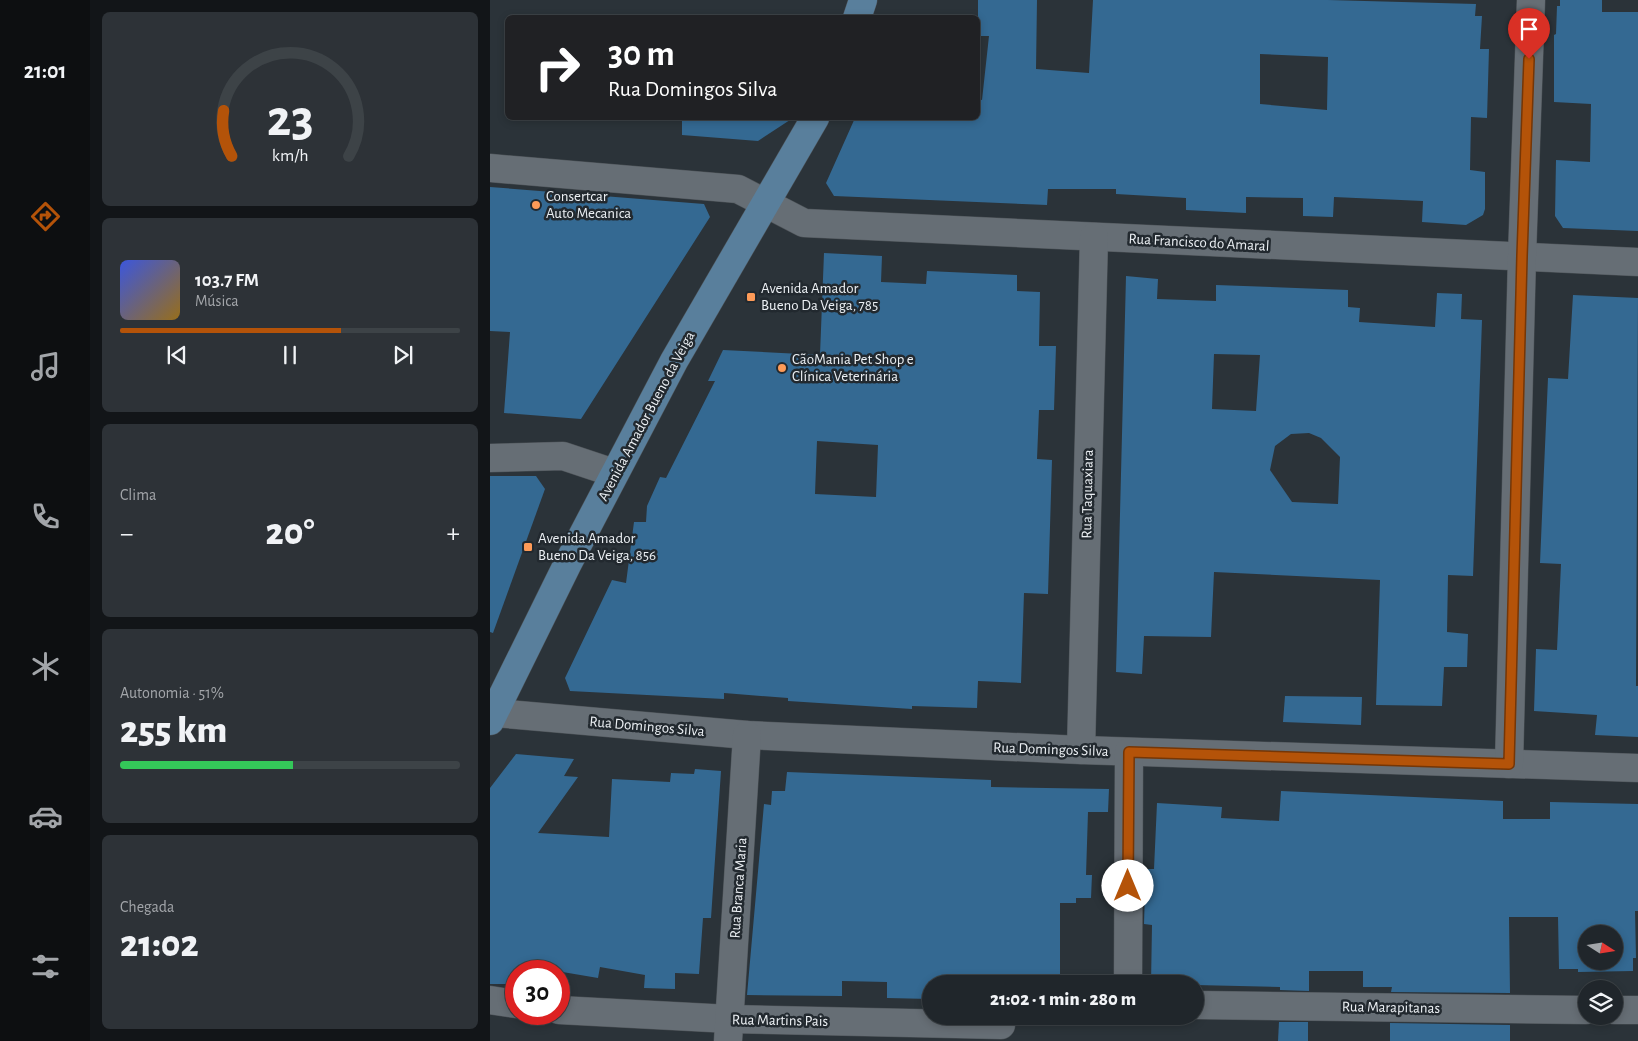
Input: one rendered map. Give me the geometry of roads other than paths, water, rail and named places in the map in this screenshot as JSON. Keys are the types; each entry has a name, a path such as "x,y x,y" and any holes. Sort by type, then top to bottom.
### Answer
{"main road":[{"path":"858,15 863,0"},
{"name":"Avenida Amador Bueno da Veiga","path":"492,717 614,473 674,361 814,120"}],"street":[{"path":"1509,764 1522,256 1532,0"},
{"name":"Rua Francisco do Amaral","path":"490,168 738,189 804,223 1638,262"},
{"name":"Rua Taquaxiara","path":"1080,750 1094,237"},
{"path":"490,458 563,456 614,473"},
{"name":"Rua Domingos Silva","path":"492,717 747,735 1080,750 1638,768"},
{"name":"Rua Branca Maria","path":"729,1030 747,735"},
{"path":"1128,975 1129,752"},
{"path":"490,1000 505,1002"},
{"name":"Rua Marapitanas","path":"1204,1005 1578,1010"},
{"path":"1623,1010 1638,1010"},
{"name":"Rua Martins Pais","path":"570,1011 729,1030 1001,1025"}],"place":[{"name":"Consertcar Auto Mecanica","path":"536,205"},
{"name":"Avenida Amador Bueno Da Veiga, 785","path":"751,297"},
{"name":"CãoMania Pet Shop e Clínica Veterinária","path":"782,368"},
{"name":"Avenida Amador Bueno Da Veiga, 856","path":"528,547"}]}
